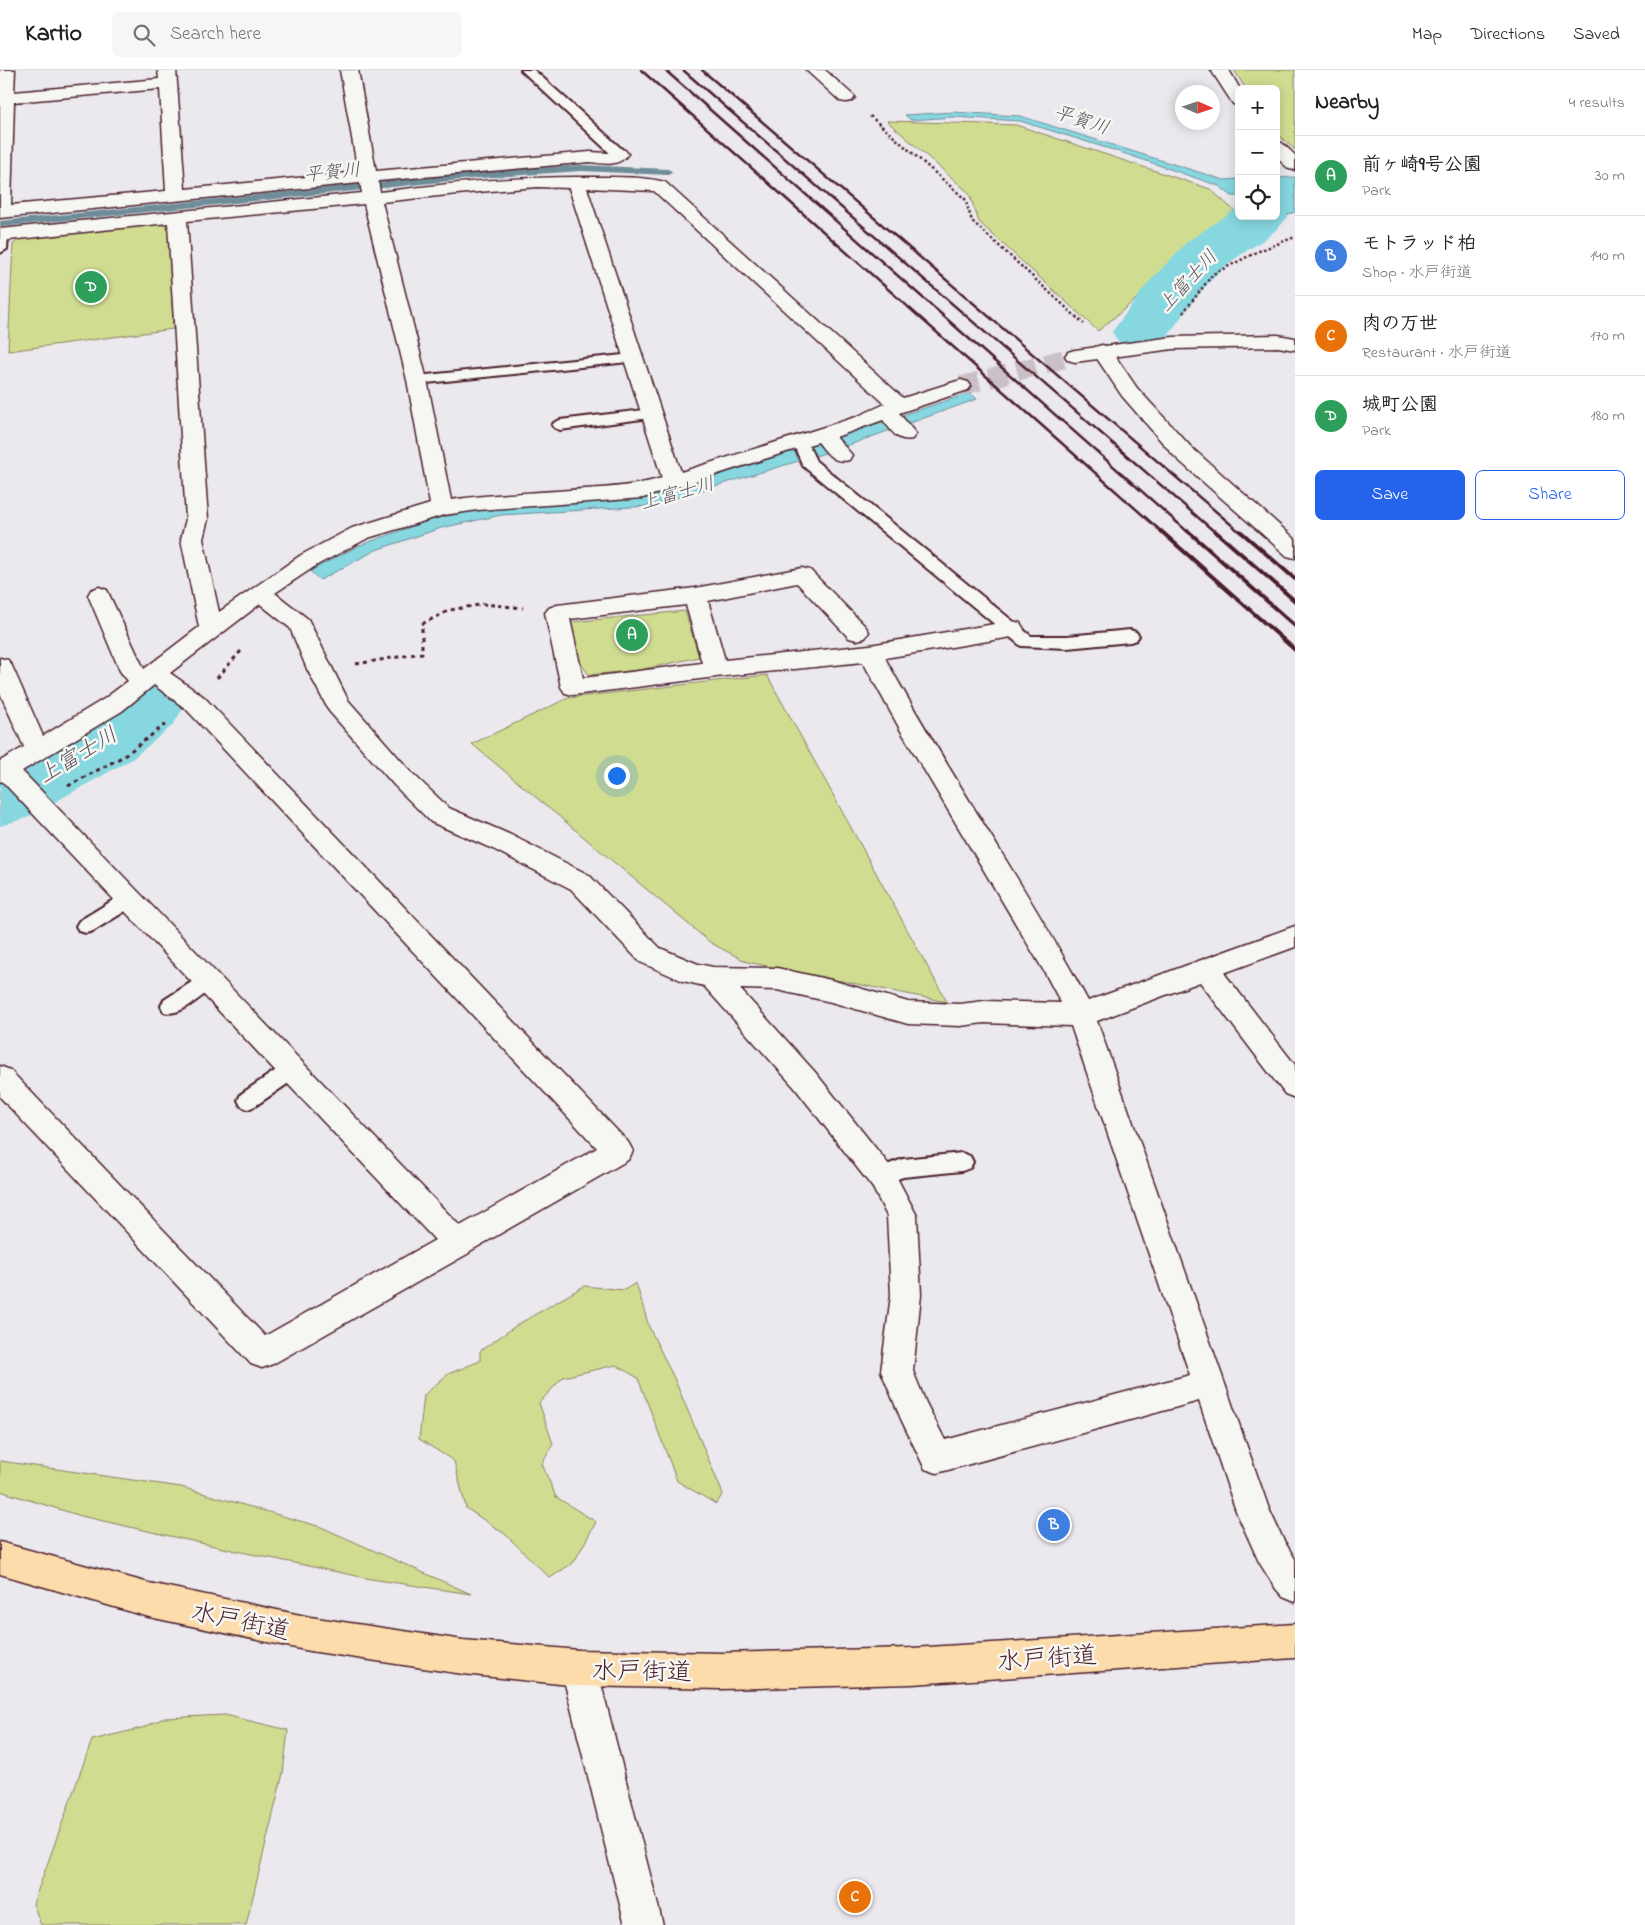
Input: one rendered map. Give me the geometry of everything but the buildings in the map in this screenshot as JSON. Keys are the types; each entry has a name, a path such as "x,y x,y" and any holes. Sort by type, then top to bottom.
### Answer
{"highway":[{"name":"水戸街道","path":"0,1558 149,1600 310,1634 463,1657 579,1668 721,1671 912,1666 1295,1641"}],"street":[{"path":"6,70 1,212 372,198 467,187 536,182 659,186 725,244 891,411 905,434"},
{"path":"349,70 372,198 417,380 442,508"},
{"path":"815,70 846,97"},
{"path":"1220,70 1235,94"},
{"path":"5,98 168,76 197,520 192,539 211,629"},
{"path":"1280,151 1292,163"},
{"path":"0,240 176,206 369,178 580,158 611,159 619,154"},
{"path":"576,182 673,480"},
{"path":"1075,356 1107,350 1174,343 1278,341 1295,344"},
{"path":"1107,350 1129,392 1183,452 1295,551"},
{"path":"458,1244 38,803 3,771 113,705 260,593 310,560 360,533 442,508 642,491 823,435 961,386"},
{"path":"823,435 841,455"},
{"path":"1012,629 864,642 716,669 573,687 556,613 695,596 802,575 826,605 864,642 913,731 1055,966 1081,1015 1253,1511 1275,1558 1286,1576 1295,1585"},
{"path":"260,593 287,612 300,624 319,669 338,705 403,779 440,814 502,842 580,882 650,955 693,973 713,978 777,979 831,991 908,1013 960,1014 984,1012 1081,1015 1295,936"},
{"path":"0,1078 262,1354 458,1244 618,1151 195,702 132,671 99,596"},
{"path":"695,596 716,669"},
{"path":"0,666 37,750"},
{"path":"1205,968 1295,1086"},
{"path":"713,978 805,1080 881,1176 902,1216 906,1294 898,1371 912,1409 937,1458 1209,1384"},
{"path":"579,1668 644,1925"}],"lane":[{"path":"527,70 619,154"},
{"path":"417,380 633,358"},
{"path":"560,425 652,414"},
{"path":"800,441 810,463 897,537 1028,642 1067,642 1130,636"},
{"path":"86,926 130,899"},
{"path":"171,1006 208,981"},
{"path":"248,1100 292,1070"},
{"path":"881,1176 903,1168 962,1162"}],"path":[{"path":"866,113 965,200 972,221 1107,350"},
{"path":"1174,343 1183,312 1213,274 1259,251 1295,237"},
{"path":"319,669 422,653 422,624 450,610 484,604 556,613"},
{"path":"38,803 124,756 195,702 266,623 287,612"}],"green space":[{"path":"1234,70 1295,70 1295,150 1280,137 1280,85 1243,85"},
{"path":"887,121 1016,125 1210,189 1235,211 1235,217 1098,331 979,222 969,193"},
{"path":"158,223 170,228 173,329 8,351 13,244 24,237"},
{"path":"685,611 699,657 639,670 589,675 571,649 571,622"},
{"path":"767,675 947,1002 747,962 711,943 472,744 568,698"},
{"path":"636,1283 649,1327 674,1378 723,1494 716,1504 677,1481 638,1378 616,1365 563,1377 539,1403 553,1444 542,1464 556,1497 596,1522 574,1562 550,1578 505,1534 466,1508 454,1461 419,1439 424,1395 448,1374 480,1361 480,1351 517,1325 584,1286 624,1290"},
{"path":"0,1461 181,1487 321,1527 471,1594 371,1579 81,1516 0,1491"},
{"path":"225,1715 288,1730 283,1773 246,1925 41,1925 33,1904 92,1740 142,1728 164,1718"}],"water":[{"path":"953,112 1020,116 1224,180 1235,179 1235,196 1232,196 1219,186 1129,155 1020,121 953,117 911,120 905,115"},
{"path":"1295,177 1295,212 1280,216 1280,178"},
{"path":"1241,220 1272,220 1216,252 1175,297 1156,329 1138,328 1205,246"},
{"path":"970,393 977,399 835,450 649,506 501,515 441,528 376,550 320,580 310,571 358,546 433,519 477,510 507,507 644,499"},
{"path":"153,695 179,709 126,750 67,780 47,761"},
{"path":"7,786 26,804 0,818 0,790"}],"waterway":[{"name":"平賀川","path":"0,224 481,175 581,168 668,172"},
{"name":"上富士川","path":"1141,332 1168,295 1208,253 1255,220"},
{"name":"上富士川","path":"0,799 107,741 148,708"}],"tunnel":[{"path":"961,386 1075,356"}],"railway":[{"path":"641,70 1163,533"},
{"path":"665,70 1189,533"},
{"path":"683,70 1216,533"},
{"path":"702,70 1241,533"},
{"path":"1161,531 1295,650"},
{"path":"1188,531 1295,626"},
{"path":"1215,531 1295,601"},
{"path":"1240,531 1295,579"}],"place":[{"name":"城町公園","path":"91,287"},
{"name":"前ヶ崎9号公園","path":"632,635"},
{"name":"モトラッド柏","path":"1054,1525"},
{"name":"肉の万世","path":"855,1897"}]}
